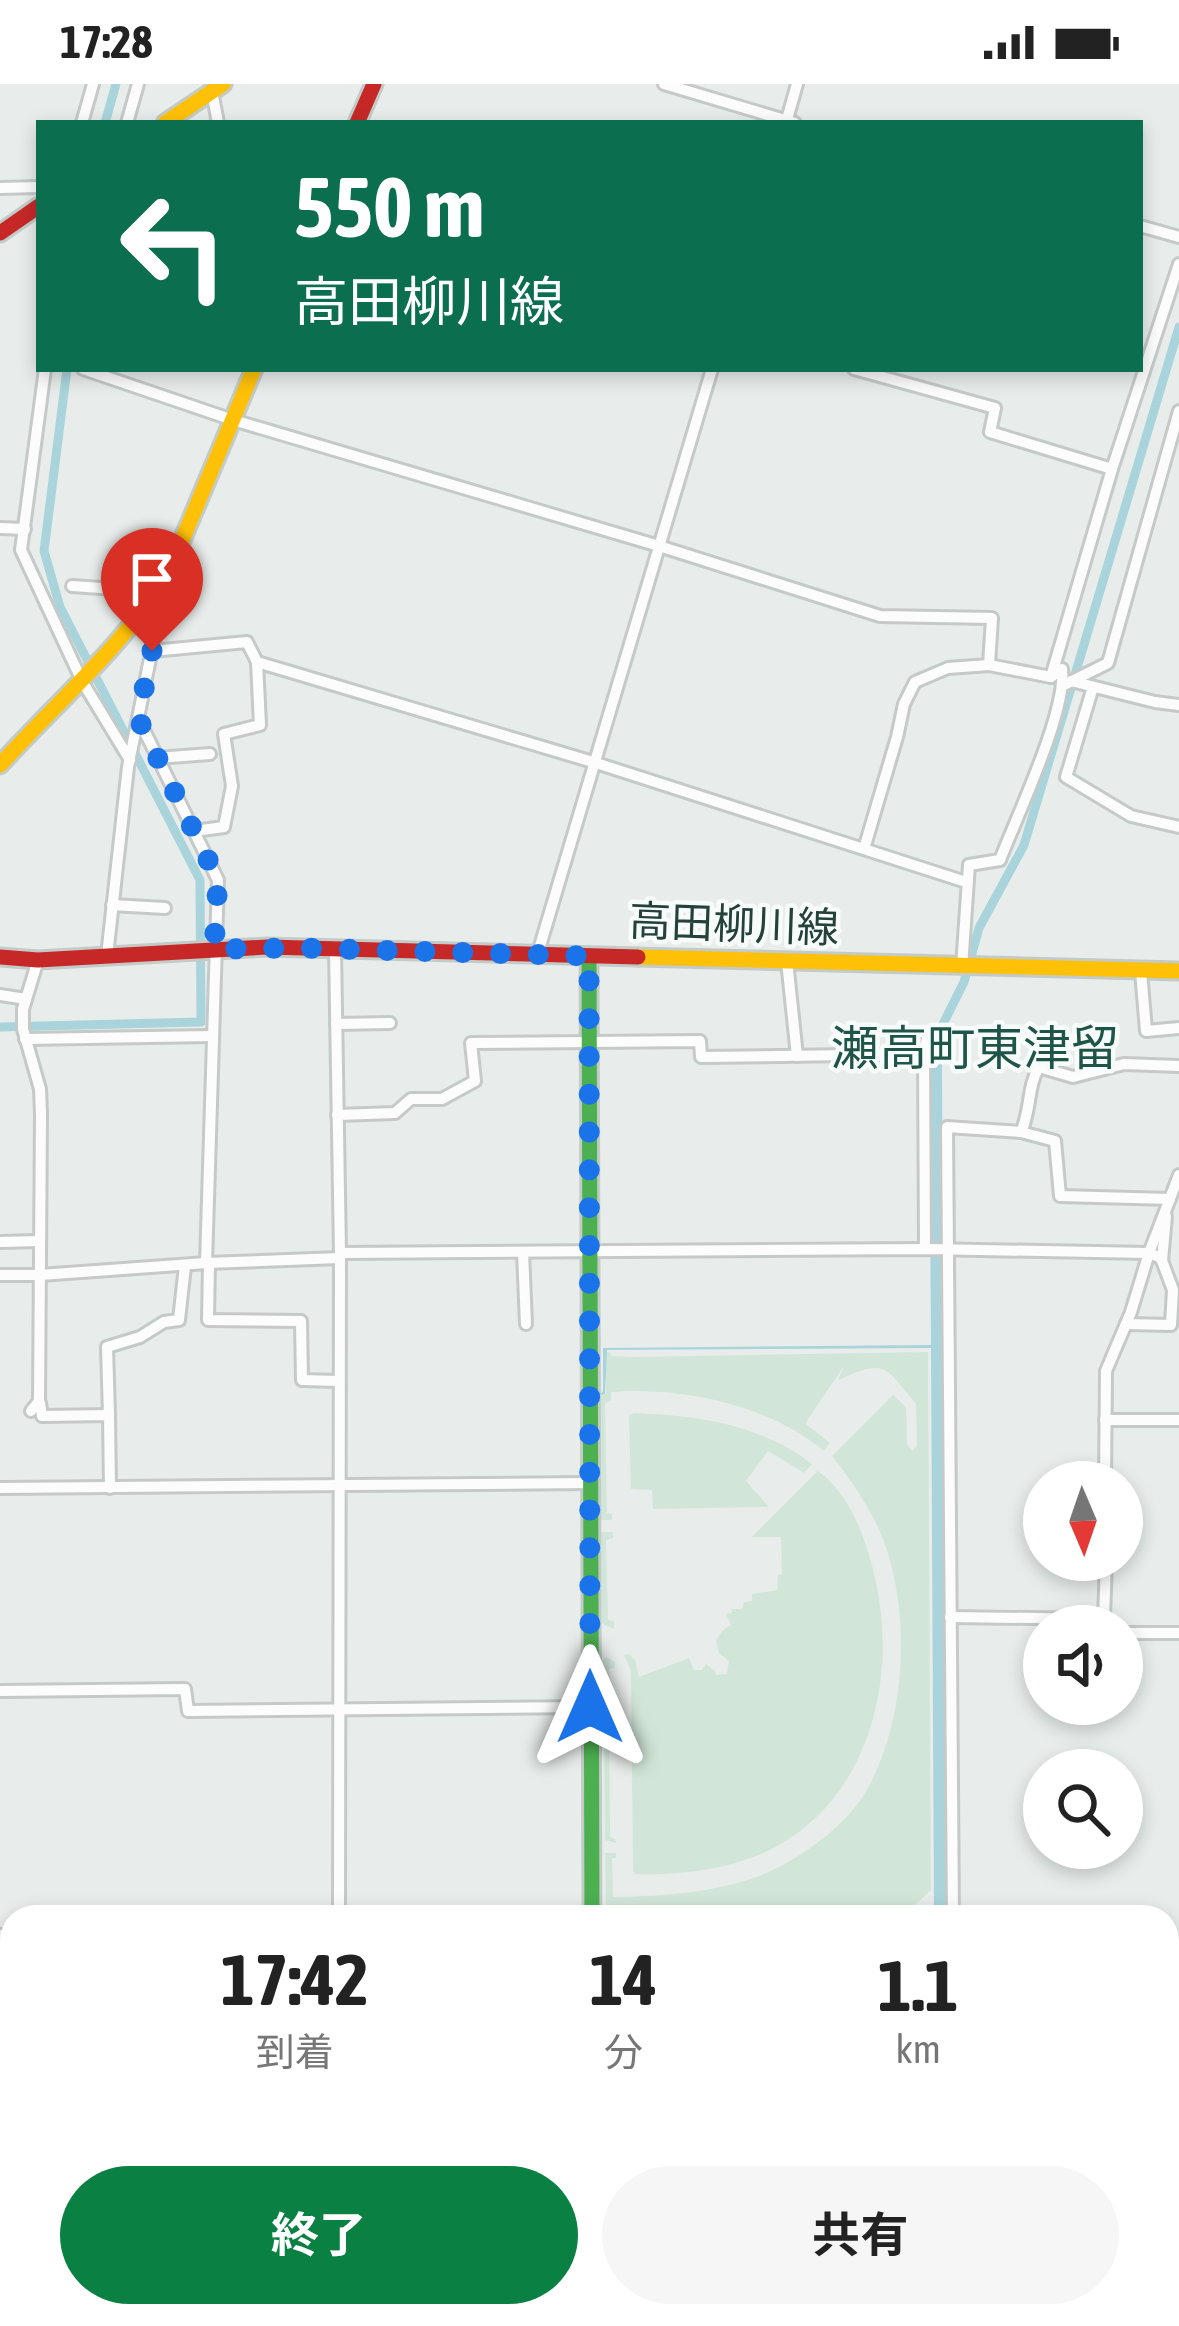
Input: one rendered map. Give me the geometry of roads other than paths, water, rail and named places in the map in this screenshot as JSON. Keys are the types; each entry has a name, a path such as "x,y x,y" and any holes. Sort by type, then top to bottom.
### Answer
{"main road":[{"path":"359,120 374,84"},
{"path":"169,120 217,88"},
{"path":"0,232 36,208"},
{"path":"2,760 107,655 158,592 253,372"},
{"name":"高田柳川線","path":"0,957 38,961 108,949 334,949 1179,971"},
{"path":"589,956 592,1905"}],"street":[{"path":"83,120 93,84"},
{"path":"128,120 138,84"},
{"path":"664,84 782,120"},
{"path":"789,120 796,84"},
{"path":"217,88 218,120"},
{"path":"0,188 36,187"},
{"path":"1143,227 1179,237"},
{"path":"1051,676 1179,264"},
{"path":"46,372 21,550 129,763"},
{"path":"92,372 233,420 880,616 992,618 989,665"},
{"path":"537,956 711,372"},
{"path":"865,372 995,408 990,432 1112,469"},
{"path":"962,967 969,865 1000,860 1068,683 1108,663 1179,411"},
{"path":"1162,467 1179,472"},
{"path":"0,528 25,529"},
{"path":"108,949 129,763 167,576"},
{"path":"71,586 158,592"},
{"path":"152,651 247,642 257,662 260,725 224,734 232,786 224,826 194,831"},
{"path":"257,662 593,762 966,882"},
{"path":"864,849 904,704 915,682 948,668 989,665 1051,676 1062,669 1068,683"},
{"path":"1068,683 1179,705"},
{"path":"1094,687 1066,777 1131,815 1179,827"},
{"path":"137,722 218,880 208,1320 301,1321 302,1380 339,1382"},
{"path":"157,758 210,754"},
{"path":"112,905 166,908"},
{"path":"334,949 340,1256 339,1905"},
{"path":"38,961 24,1004 25,1042 40,1089 35,1406 42,1416 109,1415"},
{"path":"787,961 797,1055"},
{"path":"1141,970 1146,1030 1179,1028"},
{"path":"0,995 24,1004"},
{"path":"336,1024 389,1023"},
{"path":"926,1249 924,1054 928,1034"},
{"path":"25,1042 211,1036"},
{"path":"338,1115 395,1113 411,1099 442,1099 475,1081 471,1043 700,1041 701,1057 924,1054"},
{"path":"1021,1132 1039,1067 1084,1077 1124,1064 1179,1066"},
{"path":"953,1905 947,1127 1021,1132 1055,1141 1060,1196 1168,1203"},
{"path":"1105,1461 1106,1371 1179,1175"},
{"path":"1126,1324 1171,1325 1173,1290 1162,1261 1168,1203"},
{"path":"0,1242 40,1241"},
{"path":"0,1275 340,1256 590,1251 948,1249 1149,1253 1162,1261"},
{"path":"523,1252 526,1324"},
{"path":"110,1488 106,1346 178,1320 186,1266"},
{"path":"1105,1420 1179,1420"},
{"path":"0,1488 590,1483"},
{"path":"950,1617 1023,1617"},
{"path":"1143,1633 1179,1633"},
{"path":"0,1691 185,1689 188,1711 590,1707"}],"water":[{"path":"935,1031 939,1033 946,1905 934,1905 931,1348 607,1350 605,1394 600,1395 603,1348 931,1345 929,1045"}],"waterway":[{"path":"106,120 116,84"},
{"path":"934,1042 964,982 979,928 1024,845 1179,327"},
{"path":"0,1027 201,1022 200,880 60,607 44,551 67,372"}],"district":[{"name":"瀬高町東津留","path":"975,1048"}]}
